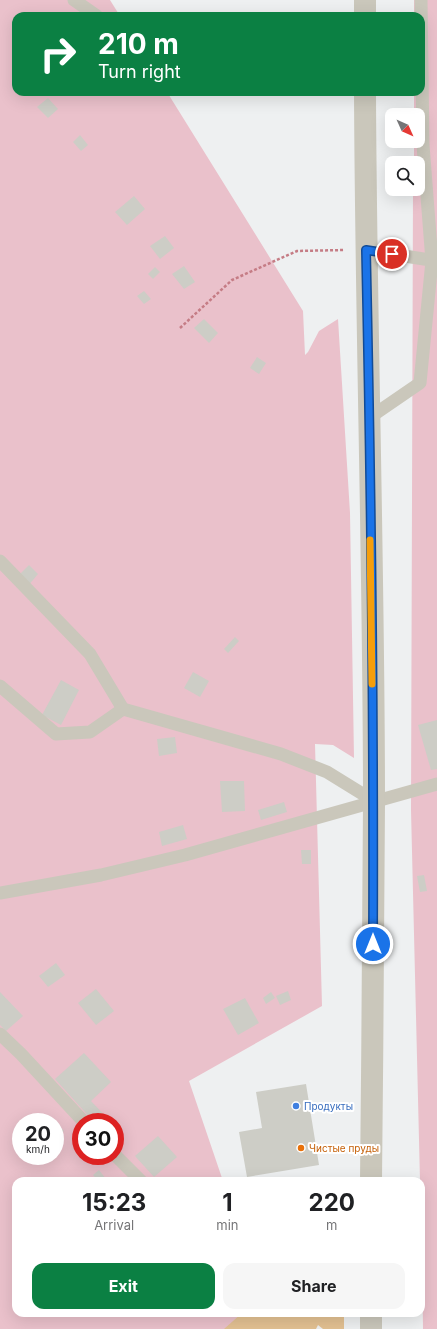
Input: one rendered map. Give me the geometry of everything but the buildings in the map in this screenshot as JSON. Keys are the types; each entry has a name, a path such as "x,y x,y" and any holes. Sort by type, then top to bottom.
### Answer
{"street":[{"path":"365,0 365,12"},
{"path":"365,96 374,801 371,1177"},
{"path":"371,1317 371,1329"}],"lane":[{"path":"74,0 91,12"},
{"path":"421,0 421,12"},
{"path":"369,418 420,383 434,261 423,145 422,96"},
{"path":"366,250 434,261"},
{"path":"0,561 90,654 123,709 281,754 327,772 374,801"},
{"path":"0,686 56,734 90,732 123,709"},
{"path":"0,893 101,874 185,855 437,784"},
{"path":"0,1034 21,1054 76,1113"},
{"path":"124,1165 136,1177"}],"path":[{"path":"180,328 232,280 297,251 366,250"}],"shaded area":[{"path":"0,0 110,0 118,12 12,12 12,96 169,96 303,311 305,355 319,331 338,319 350,513 354,758 333,745 315,744 322,1006 189,1081 222,1177 12,1177 12,1317 277,1317 282,1329 0,1329"},
{"path":"414,0 437,0 437,1329 423,1329 423,1317 425,1317 425,1177 420,1177 411,810 413,196 425,196 425,156 414,156 414,148 425,148 425,108 414,108 414,96 425,96 425,12 414,12"},
{"path":"238,1317 344,1317 344,1329 323,1329 318,1325 316,1329 224,1329"}],"slow traffic":[{"path":"370,540 372,684"}],"place":[{"name":"Продукты","path":"296,1106"},
{"name":"Чистые пруды","path":"301,1148"}],"route":[{"path":"373,944 374,801 366,250 392,254"}]}
